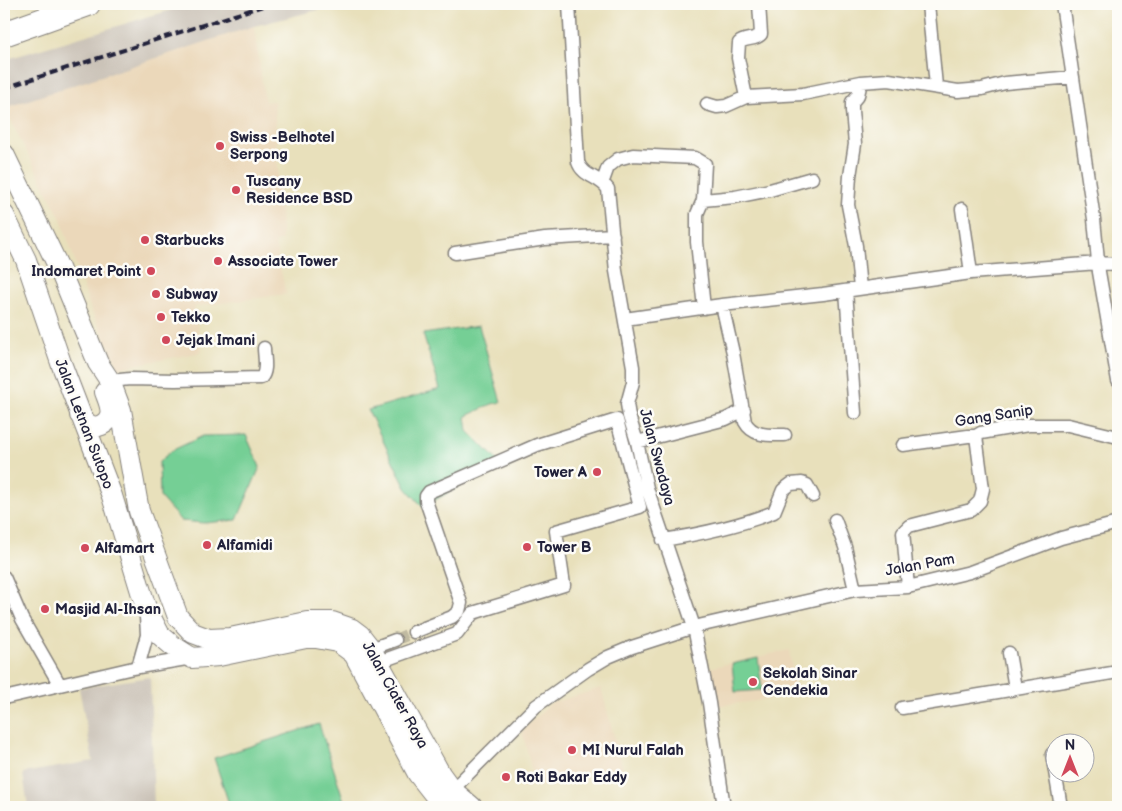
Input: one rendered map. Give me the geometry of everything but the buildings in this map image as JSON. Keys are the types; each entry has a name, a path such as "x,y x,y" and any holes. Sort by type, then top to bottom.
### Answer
{"highway":[{"path":"4,34 88,4"}],"main road":[{"name":"Jalan Letnan Sutopo","path":"4,154 59,268 98,363 110,381 121,410 139,511"},
{"name":"Jalan Letnan Sutopo","path":"4,215 26,260 61,363 112,496 146,608 160,635 172,646 192,658"},
{"path":"80,415 88,425 93,427 103,424 110,416 98,363"},
{"name":"Jalan Ciater Raya","path":"139,511 178,617 193,633 209,639 223,638 307,622 332,622 352,629 360,635 375,655 432,761 448,799"},
{"name":"Jalan Ciater Raya","path":"192,658 226,655 306,638 328,639 338,642 354,654 360,664 386,718 418,774 429,799 448,799 472,807"}],"street":[{"path":"569,4 578,162 580,167 603,181 608,168 618,159 633,155 695,158 705,164 703,200 697,214 697,242 704,308"},
{"path":"746,97 738,58 740,43 743,40 756,38 761,34 759,4"},
{"path":"928,4 936,86"},
{"path":"1062,4 1094,219 1098,263 1118,382"},
{"path":"707,104 717,107 726,106 746,97 803,94 861,82 889,80 958,91 982,89 1005,83 1073,77"},
{"path":"860,289 856,246 848,205 855,144 852,102 858,95 861,82"},
{"path":"703,200 734,197 770,190 812,178"},
{"name":"Jalan Swadaya","path":"603,181 608,189 616,270 634,367 633,382 626,404 647,488 694,627 709,703 724,807"},
{"path":"962,209 971,273"},
{"path":"455,253 537,240 613,235"},
{"path":"625,319 971,273 1098,263 1118,264"},
{"path":"846,291 855,413"},
{"path":"722,305 745,422 753,431 766,435 785,435"},
{"path":"110,381 130,379 261,378 264,375 264,348"},
{"path":"637,442 726,419 744,410"},
{"path":"375,655 458,634 472,612 564,585 556,531 640,506 618,420 537,445 487,465 429,492 426,496 426,501 461,603 459,611 452,618 414,632"},
{"name":"Gang Sanip","path":"903,445 976,436 981,433 1028,425 1068,425 1118,437"},
{"path":"908,587 903,532 905,528 971,510 980,501 983,489 976,436"},
{"path":"664,540 710,532 758,519 774,512 783,490 791,484 802,483 807,485 813,496"},
{"path":"835,520 845,547 855,590"},
{"name":"Jalan Pam","path":"448,799 536,706 588,669 608,657 632,647 694,627 855,590 908,587 970,572 1061,538 1118,523"},
{"path":"4,577 22,620 60,685"},
{"path":"138,667 148,635 146,608"},
{"path":"375,655 395,640"},
{"path":"1009,653 1015,688"},
{"path":"4,698 138,667 192,658"},
{"path":"902,708 1118,672"},
{"path":"1058,784 1062,807"}],"shaded area":[{"path":"191,4 342,4 254,26 4,108 4,60"},
{"path":"254,26 265,102 274,101 282,240 275,243 286,294 194,307 202,352 119,368 91,310 61,219 4,107"},
{"name":"Sekolah Sinar Cendekia","path":"789,650 796,696 716,706 710,668"},
{"path":"150,677 154,807 28,807 23,773 93,761 79,688"},
{"name":"MI Nurul Falah","path":"601,688 623,769 536,787 522,731 551,703"}],"green space":[{"path":"479,326 501,402 466,416 468,431 500,463 423,507 406,488 368,410 440,389 423,334"},
{"path":"246,435 260,467 237,520 204,523 181,521 160,497 159,462 171,451 203,436"},
{"path":"758,658 762,690 735,692 732,664"},
{"path":"319,724 346,807 230,807 214,758"}],"tunnel":[{"path":"395,640 414,632"}],"railway":[{"path":"4,88 269,4"}],"place":[{"name":"Swiss -Belhotel Serpong","path":"220,146"},
{"name":"Tuscany Residence BSD","path":"236,190"},
{"name":"Starbucks","path":"145,240"},
{"name":"Associate Tower","path":"218,261"},
{"name":"Indomaret Point","path":"151,271"},
{"name":"Subway","path":"156,294"},
{"name":"Tekko","path":"161,317"},
{"name":"Jejak Imani","path":"166,340"},
{"name":"Tower A","path":"597,472"},
{"name":"Alfamidi","path":"207,545"},
{"name":"Tower B","path":"527,547"},
{"name":"Alfamart","path":"85,548"},
{"name":"Masjid Al-Ihsan","path":"45,609"},
{"name":"Sekolah Sinar Cendekia","path":"753,682"},
{"name":"MI Nurul Falah","path":"572,750"},
{"name":"Roti Bakar Eddy","path":"506,777"}]}
